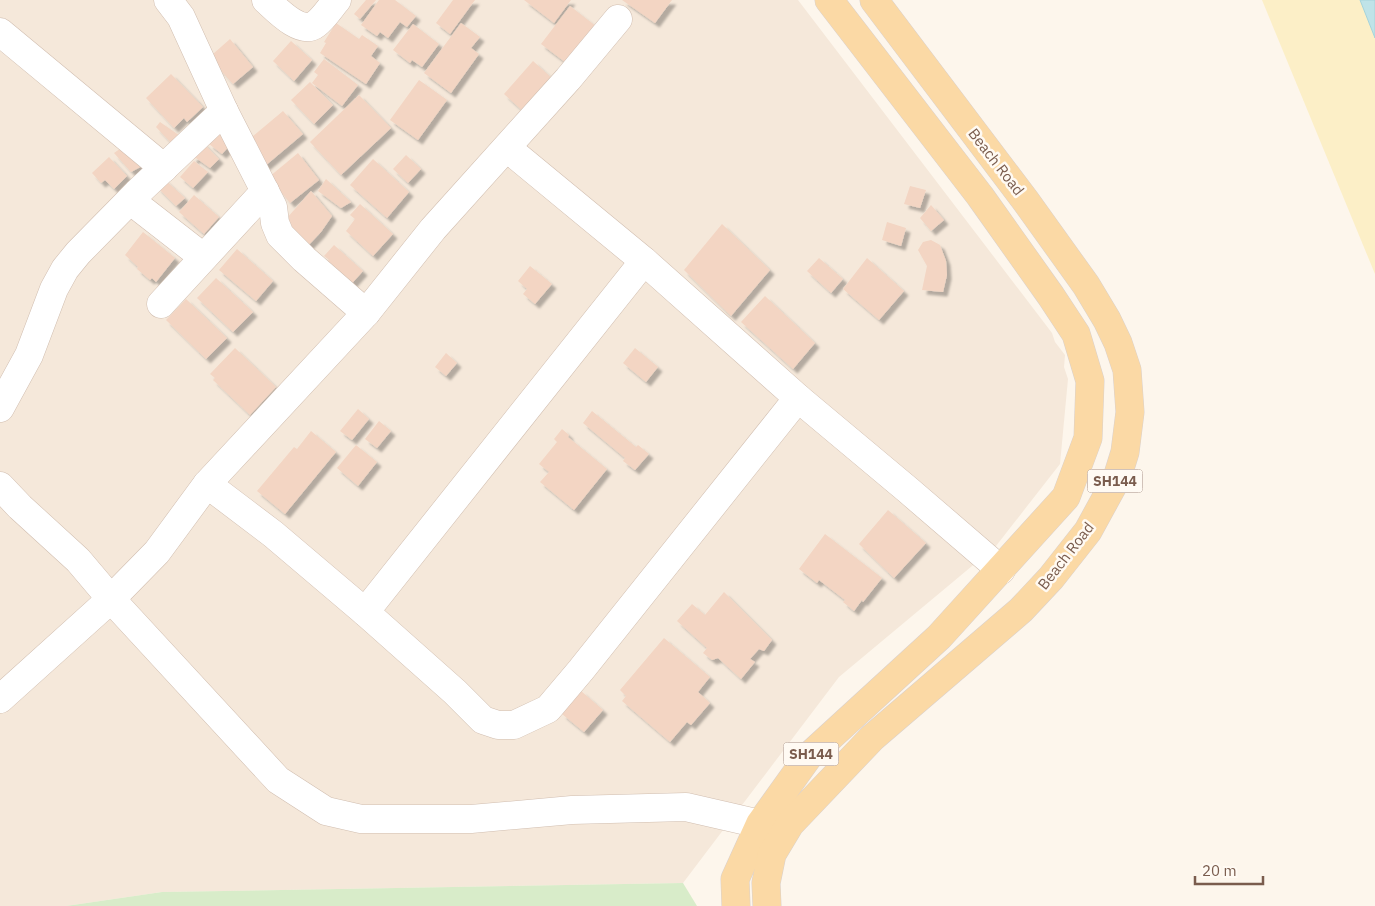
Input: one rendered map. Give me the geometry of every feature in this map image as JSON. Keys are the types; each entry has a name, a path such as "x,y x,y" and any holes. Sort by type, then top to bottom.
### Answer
{"main road":[{"name":"SH144","path":"829,0 980,196 1051,296 1076,334 1090,380 1088,438 1066,497 1001,570"},
{"name":"Beach Road","path":"772,829 790,824 872,738 1021,610 1051,578 1088,532 1118,478 1125,452 1130,412 1127,370 1118,343 1086,285 1025,200 874,0"},
{"name":"Beach Road","path":"736,906 735,879 772,829 808,757 939,637 1001,570"},
{"name":"Beach Road","path":"767,906 766,883 772,854 772,829"}],"street":[{"path":"266,0 297,25 307,27 315,25 337,0"},
{"path":"181,6 224,111 273,207 275,223 280,235 304,259 366,313"},
{"path":"0,699 111,599 157,552 207,484 366,313 433,228 568,80 618,19"},
{"path":"0,32 164,168"},
{"path":"0,408 29,355 54,289 65,269 78,253 224,111"},
{"path":"507,148 644,261 798,398 1001,570"},
{"path":"161,304 264,191"},
{"path":"131,201 203,257"},
{"path":"364,612 644,261"},
{"path":"207,484 273,534 455,692 484,720 498,726 514,726 548,709 798,398"},
{"path":"0,486 78,560 111,599 278,780 326,811 361,819 471,819 572,810 686,807 772,829"}],"shaded area":[{"path":"0,0 798,0 1052,333 1055,342 1065,355 1064,367 1068,379 1060,464 996,546 839,677 683,883 162,892 66,906 0,906"}],"green space":[{"path":"683,883 697,906 66,906 162,892"}],"sand":[{"path":"1262,0 1360,0 1375,38 1375,274"}],"water":[{"path":"1360,0 1375,0 1375,38"}],"building":[{"path":"366,0 376,0 360,19 354,14"},
{"path":"379,0 395,0 416,16 407,27 400,22 388,38 380,32 377,36 361,25"},
{"path":"453,0 475,0 450,34 436,23"},
{"path":"524,0 571,0 554,23"},
{"path":"622,0 672,0 655,23"},
{"path":"570,6 597,27 569,65 541,44"},
{"path":"336,23 359,39 362,35 378,46 371,56 380,63 366,84 320,53 326,43 324,42"},
{"path":"461,23 480,37 471,48 479,54 451,93 424,73"},
{"path":"413,24 439,44 422,67 412,60 410,63 393,50"},
{"path":"230,39 253,67 233,84 216,65 213,54"},
{"path":"291,41 312,60 294,81 273,61"},
{"path":"324,59 358,85 342,106 312,83 318,75 314,72"},
{"path":"533,61 554,80 525,113 504,94"},
{"path":"171,74 203,107 187,122 184,118 174,128 146,98"},
{"path":"419,80 447,100 418,140 390,120"},
{"path":"310,82 333,105 314,124 291,100"},
{"path":"359,95 391,128 341,175 310,142"},
{"path":"283,111 303,134 265,166 246,142"},
{"path":"160,122 183,138 174,146 156,127"},
{"path":"216,128 230,145 222,154 209,144"},
{"path":"202,142 219,159 210,168 196,158 190,161"},
{"path":"124,146 144,165 131,172 114,153"},
{"path":"298,153 319,180 290,203 269,177"},
{"path":"406,155 421,169 408,183 393,169"},
{"path":"109,157 127,176 114,189 105,180 101,183 92,173"},
{"path":"373,159 409,192 387,218 350,185"},
{"path":"194,161 208,172 193,188 180,177"},
{"path":"164,179 185,198 176,206 157,187"},
{"path":"326,179 351,202 341,208 318,191"},
{"path":"910,186 926,190 920,208 904,204"},
{"path":"311,191 332,216 321,232 303,251 278,228"},
{"path":"194,195 219,217 204,234 179,212"},
{"path":"360,204 393,234 373,256 346,231 355,219 350,215"},
{"path":"931,205 944,220 931,231 920,218"},
{"path":"887,222 906,228 901,246 882,240"},
{"path":"722,224 770,270 731,316 684,270"},
{"path":"143,232 175,258 156,282 152,278 150,280 137,269 138,267 125,255"},
{"path":"931,240 940,245 946,261 947,275 943,292 922,290 927,266 918,250 923,242"},
{"path":"334,245 363,271 346,290 321,268 329,260 324,256"},
{"path":"237,249 273,281 256,301 219,270"},
{"path":"819,258 843,279 831,293 807,271"},
{"path":"867,258 904,291 879,320 843,289"},
{"path":"530,266 552,284 535,304 523,294 527,289 518,281"},
{"path":"216,278 253,312 233,332 197,298"},
{"path":"765,296 815,343 793,369 741,322"},
{"path":"186,299 227,338 206,359 166,320"},
{"path":"235,348 276,387 250,415 213,380 215,378 210,374"},
{"path":"635,348 658,367 646,382 623,363"},
{"path":"446,353 457,363 446,376 435,367"},
{"path":"358,409 369,419 352,440 340,431"},
{"path":"592,411 636,447 638,445 649,454 635,470 623,461 625,458 583,423"},
{"path":"379,421 391,431 377,448 365,439"},
{"path":"562,429 569,435 568,437 607,469 574,510 540,482 549,472 539,464 557,442 554,439"},
{"path":"311,431 336,452 285,514 257,491 294,447 297,449"},
{"path":"356,445 377,462 358,486 337,468"},
{"path":"888,510 926,543 894,578 859,544"},
{"path":"825,534 882,578 854,611 843,602 845,600 819,580 817,583 799,569"},
{"path":"724,592 772,640 764,651 759,649 750,659 755,662 741,679 718,658 712,660 703,653 707,648 677,621 692,604 705,615"},
{"path":"664,638 710,677 698,692 710,703 691,725 687,722 670,742 622,701 626,696 620,690"},
{"path":"581,691 603,710 584,732 562,714"}]}
